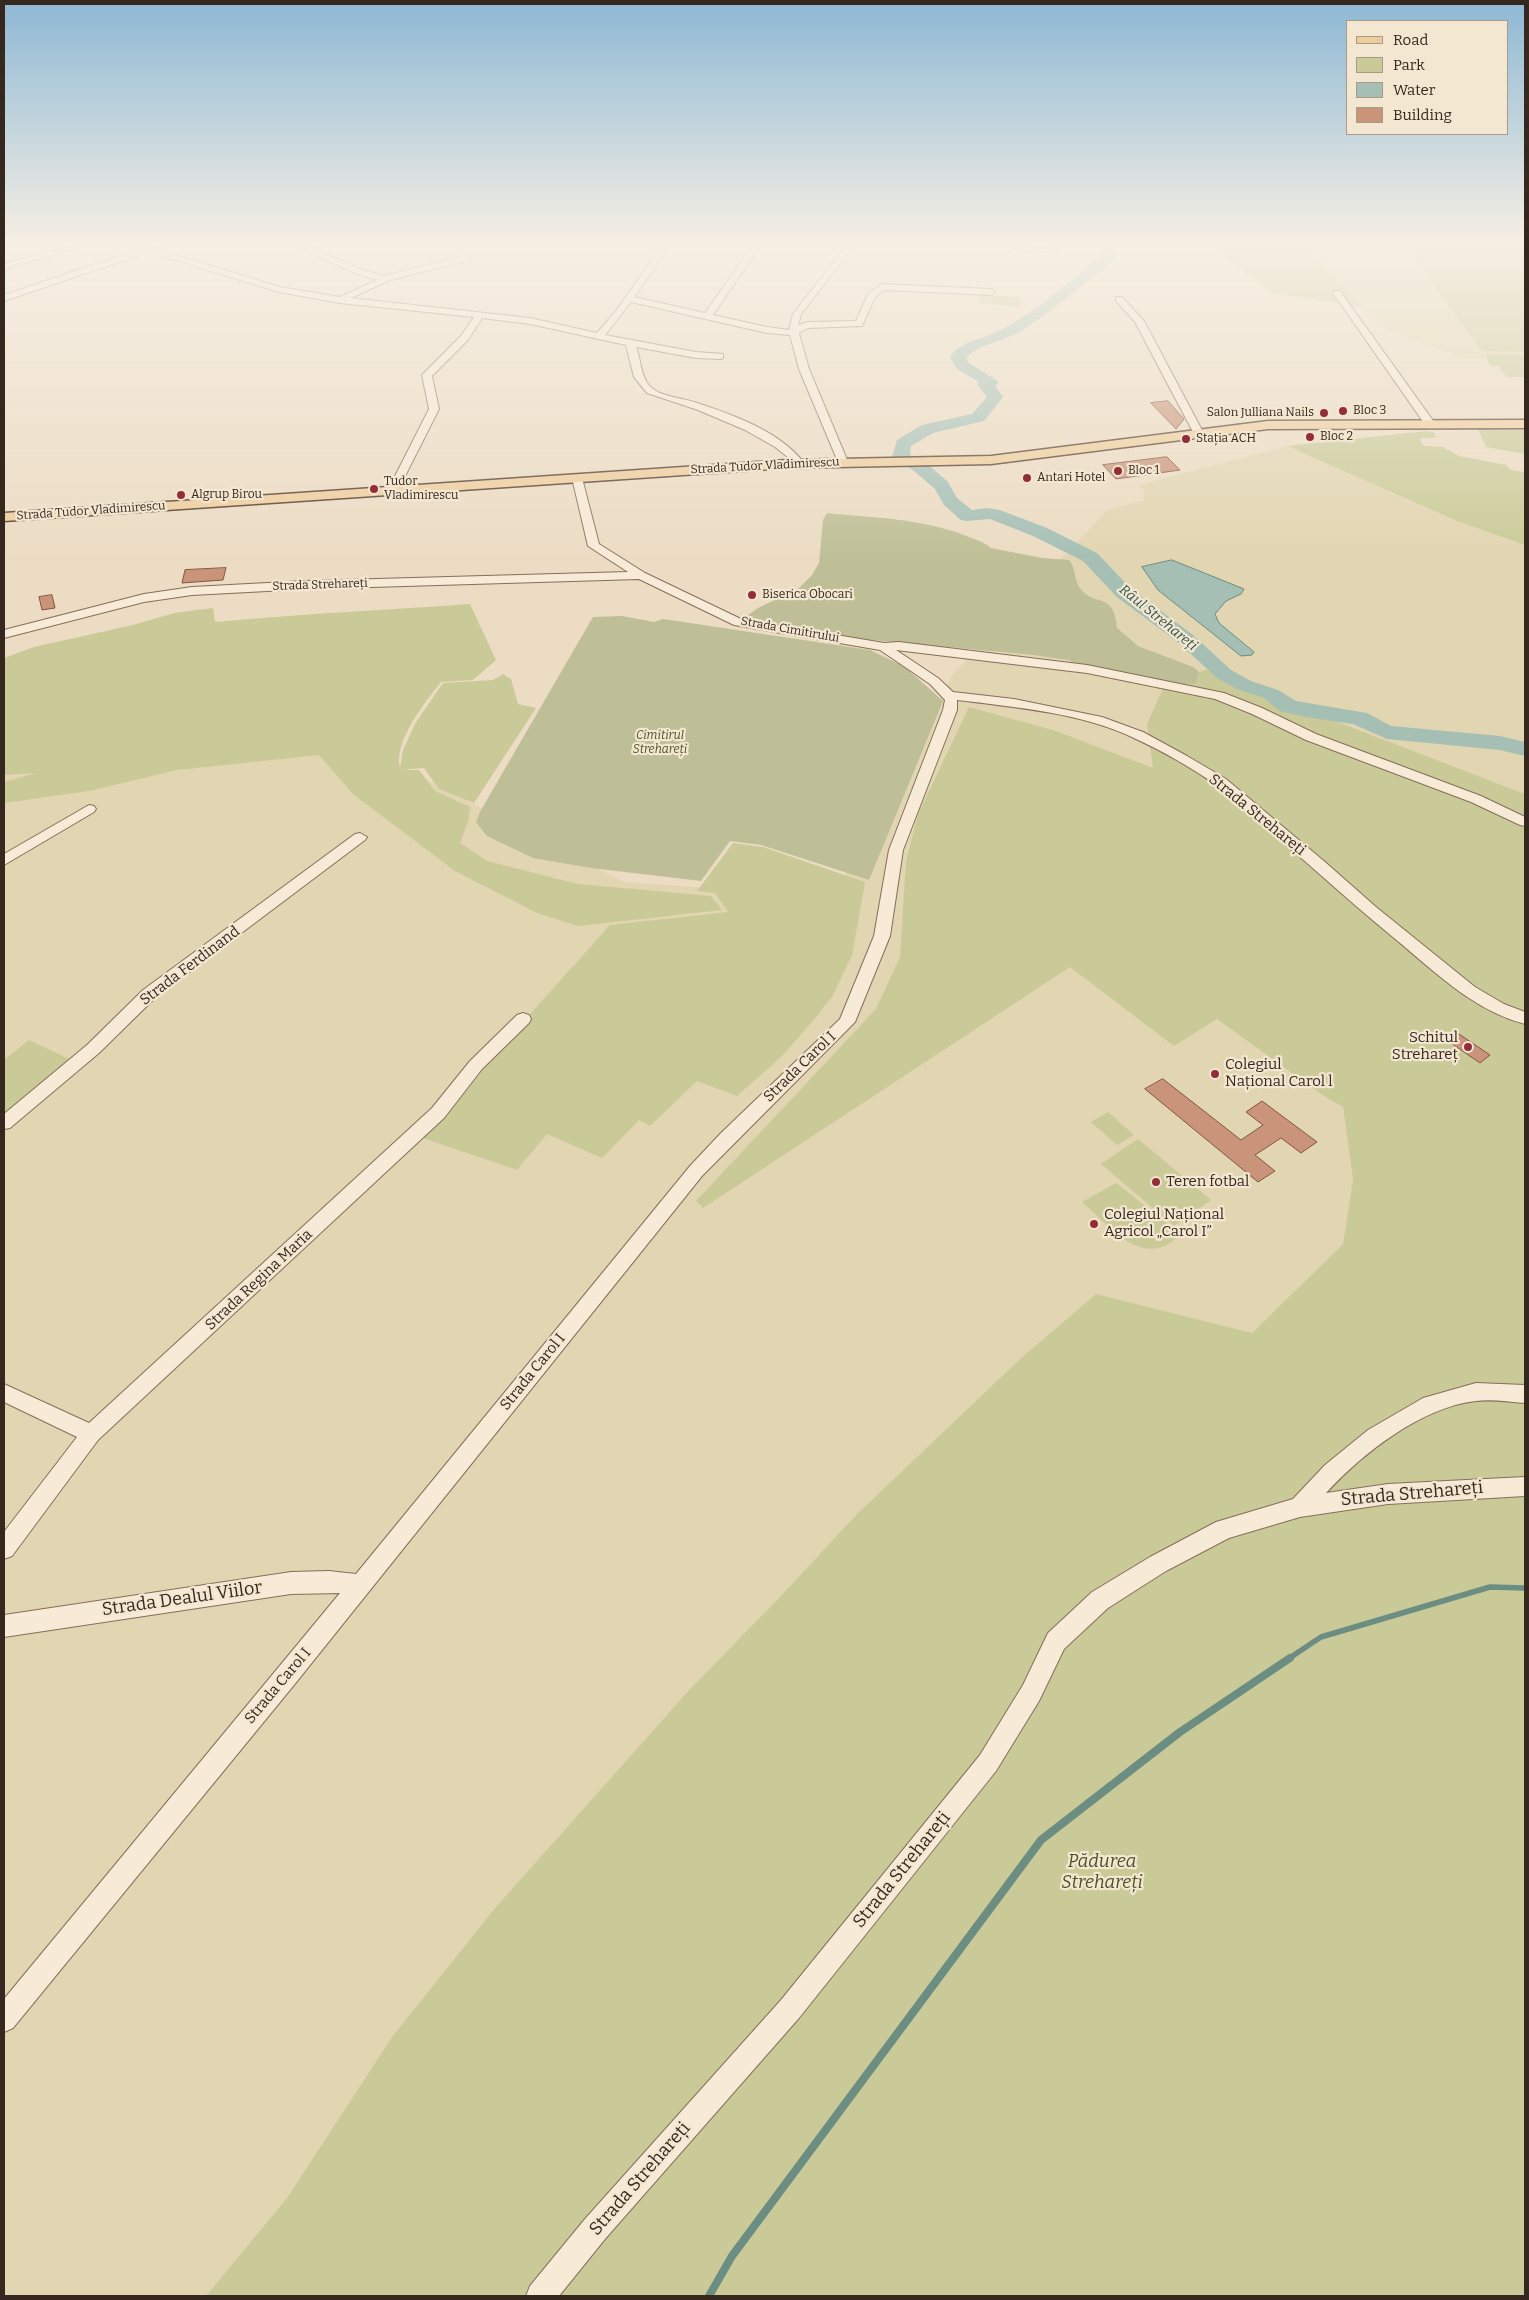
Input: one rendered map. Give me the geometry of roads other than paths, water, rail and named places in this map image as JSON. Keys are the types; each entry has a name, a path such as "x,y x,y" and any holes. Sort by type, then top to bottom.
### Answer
{"main road":[{"name":"Strada Tudor Vladimirescu","path":"4,517 799,463 949,461 1034,456 1198,432 1268,425 1525,424"}],"street":[{"path":"393,490 434,408 427,375 453,349"},
{"path":"632,349 638,378 649,391 709,412 760,434 788,451 799,463"},
{"path":"667,349 720,356"},
{"path":"682,352 685,349"},
{"path":"799,349 804,369 843,462"},
{"path":"1154,349 1198,432"},
{"path":"1377,349 1430,424"},
{"path":"577,478 588,529 594,546 586,576"},
{"name":"Strada Cimitirului","path":"594,546 641,575 708,609 749,625 884,647 934,681 949,695"},
{"name":"Strada Strehareți","path":"4,634 144,598 192,591 297,585 641,575"},
{"path":"884,647 899,646 986,655 1087,669 1219,696 1257,711 1311,737 1420,776 1525,822"},
{"name":"Strada Strehareți","path":"949,695 1014,703 1096,720 1138,735 1182,759 1221,782 1320,865 1371,911 1469,991 1498,1008 1525,1018"},
{"name":"Strada Carol I","path":"4,2019 696,1172 727,1138 847,1022 882,936 896,850 950,710 951,700 949,695"},
{"path":"4,860 89,808"},
{"name":"Strada Ferdinand","path":"4,1123 93,1048 149,994 246,924 360,837"},
{"name":"Strada Regina Maria","path":"4,1548 91,1434 438,1113 476,1065 523,1019"},
{"name":"Strada Strehareți","path":"1300,1507 1332,1472 1375,1436 1430,1404 1476,1392 1525,1394"},
{"path":"4,1393 91,1434"},
{"name":"Strada Strehareți","path":"540,2296 595,2230 790,2009 988,1763 1031,1693 1056,1641 1100,1600 1158,1564 1224,1529 1300,1507 1388,1494 1525,1487"},
{"name":"Strada Dealul Viilor","path":"4,1626 291,1583 329,1581 360,1585"}],"water":[{"path":"1172,560 1244,589 1241,594 1226,601 1215,614 1219,623 1254,652 1252,655 1241,656 1158,590 1142,567"}],"waterway":[{"name":"Râul Strehareți","path":"966,349 958,357 963,366 991,382 985,384 995,397 978,418 928,429 903,444 901,457 919,466 942,486 950,501 965,512 967,516 987,513 994,514 1040,532 1090,557 1124,593 1186,639 1224,674 1244,685 1271,694 1288,706 1306,711 1359,718 1387,732 1500,743 1525,749"},
{"path":"1288,1659 1321,1637 1490,1587 1525,1588"},
{"path":"709,2296 732,2256 1041,1840 1180,1732 1290,1658"}],"place":[{"name":"Bloc 3","path":"1343,411"},
{"name":"Salon Julliana Nails","path":"1324,413"},
{"name":"Bloc 2","path":"1310,437"},
{"name":"Stația ACH","path":"1186,439"},
{"name":"Bloc 1","path":"1118,471"},
{"name":"Antari Hotel","path":"1027,478"},
{"name":"Tudor Vladimirescu","path":"374,489"},
{"name":"Algrup Birou","path":"181,495"},
{"name":"Biserica Obocari","path":"752,595"},
{"name":"Schitul Strehareț","path":"1468,1047"},
{"name":"Colegiul Național Carol l","path":"1215,1074"},
{"name":"Teren fotbal","path":"1156,1182"},
{"name":"Colegiul Național Agricol „Carol I”","path":"1094,1224"}],"park label":[{"name":"Cimitirul Strehareți","path":"660,743"},
{"name":"Pădurea Strehareți","path":"1102,1872"}]}
